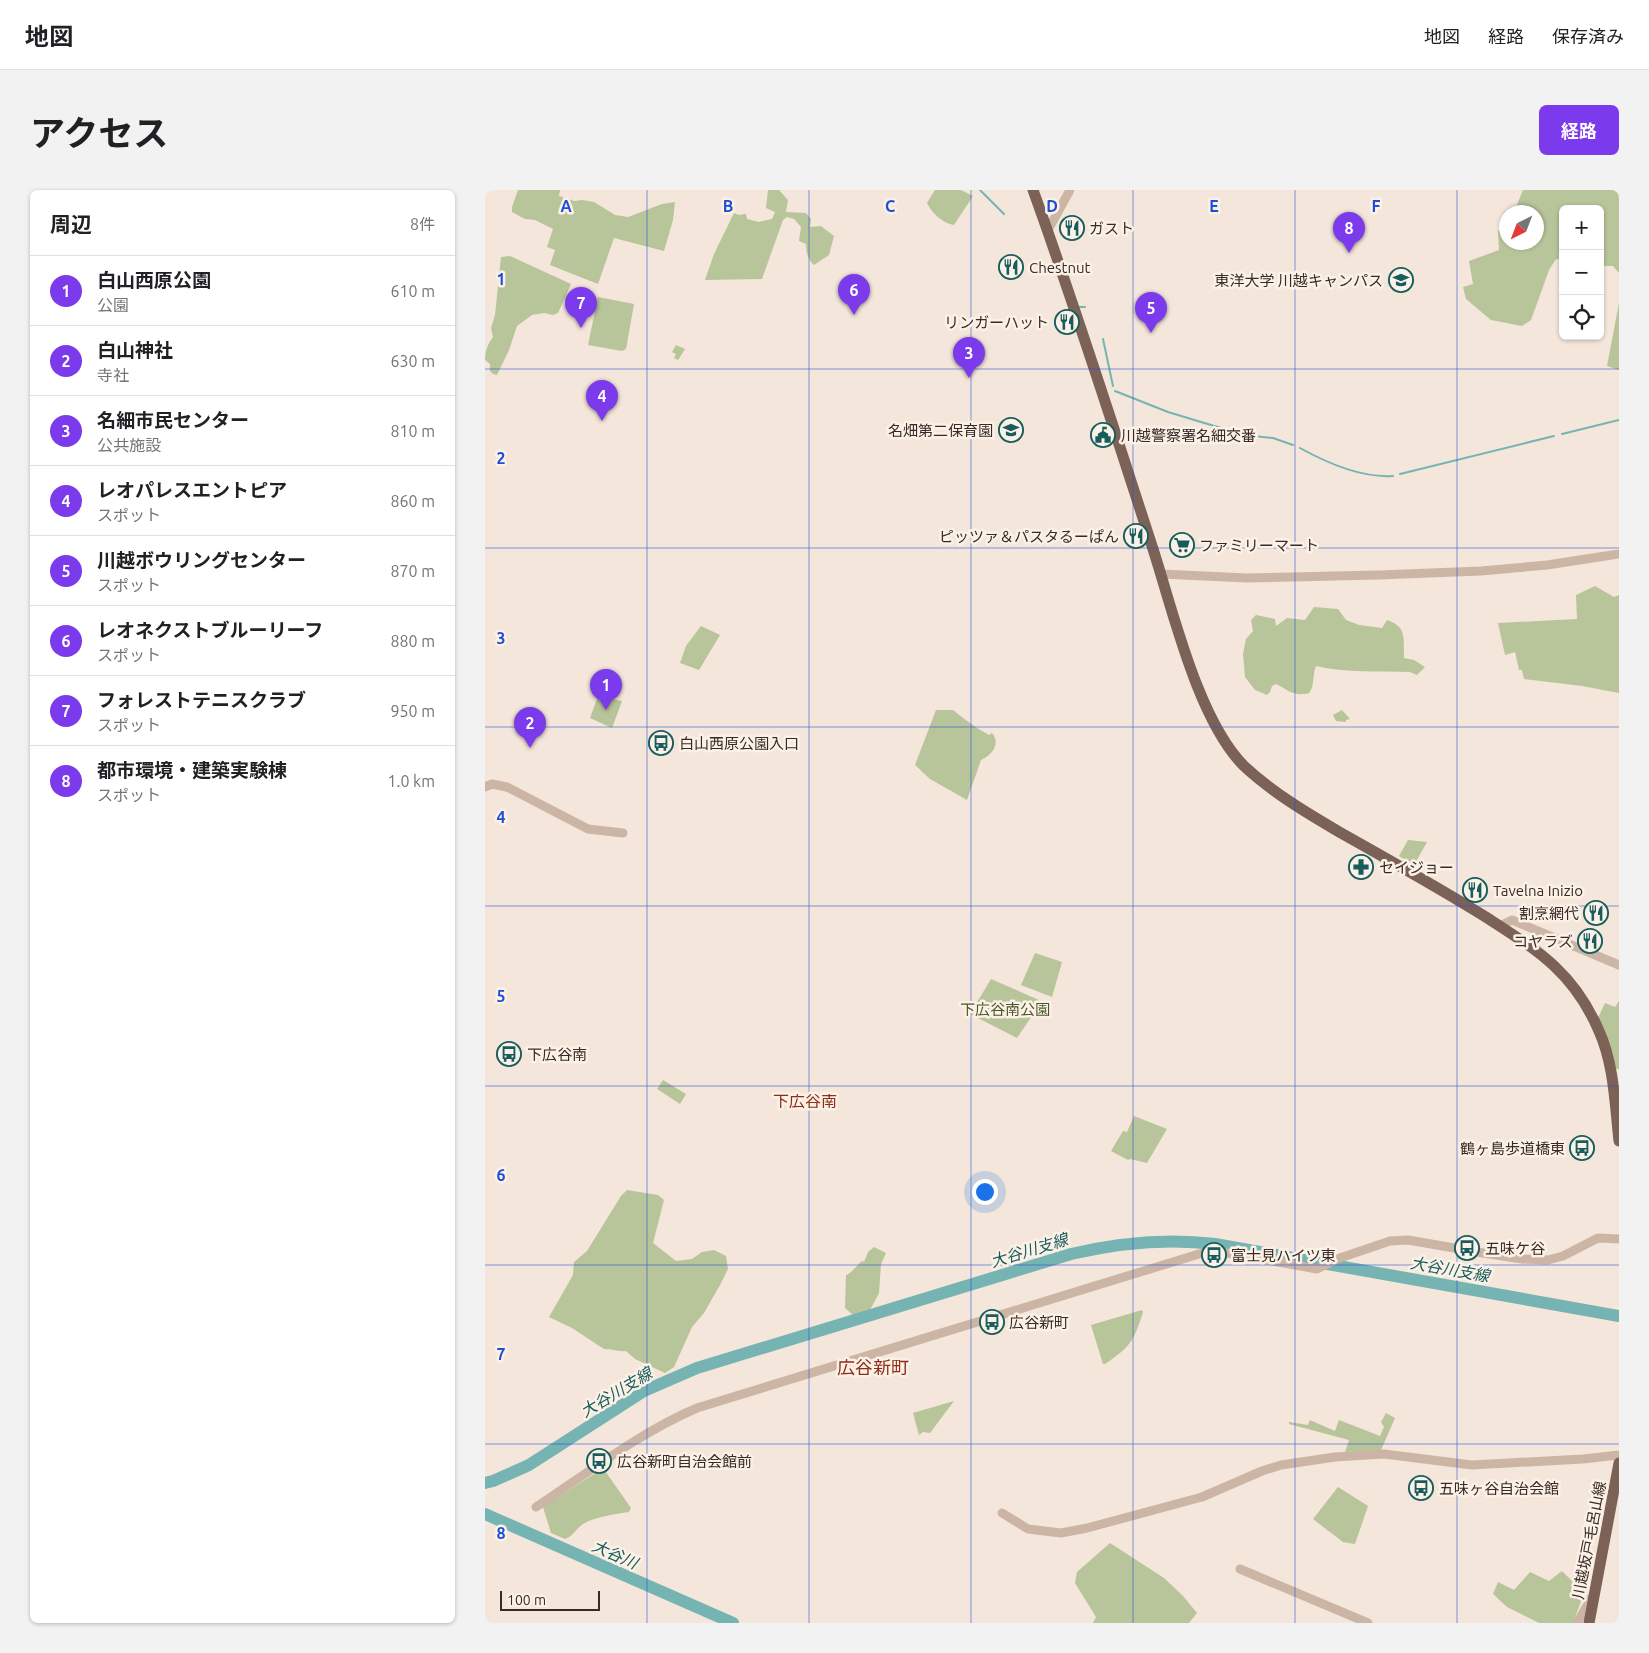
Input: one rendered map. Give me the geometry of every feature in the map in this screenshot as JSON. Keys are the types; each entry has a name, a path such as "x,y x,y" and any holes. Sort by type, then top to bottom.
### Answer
{"main road":[{"path":"1033,190 1048,230 1188,660 1208,709 1225,741 1241,763 1289,802 1500,926 1533,947 1558,968 1584,1002 1600,1032 1609,1060 1619,1140"},
{"name":"川越坂戸毛呂山線","path":"1589,1623 1619,1463"}],"street":[{"path":"1048,230 1070,190"},
{"path":"1161,574 1247,578 1416,574 1524,567 1619,554"},
{"path":"485,787 492,784 507,787 588,829 623,833"},
{"path":"1500,926 1512,920 1619,965"},
{"path":"536,1507 638,1438 668,1421 697,1408 1207,1252 1227,1253 1317,1269 1337,1259 1390,1240 1404,1239 1493,1255 1548,1260 1563,1256 1598,1238 1619,1239"},
{"path":"1002,1513 1028,1528 1061,1532 1080,1529 1203,1497 1262,1471 1281,1465 1335,1457 1384,1454 1472,1465 1583,1459 1619,1455"},
{"path":"1240,1569 1369,1623"},
{"path":"1577,1623 1595,1593"}],"green space":[{"path":"518,190 560,190 559,196 574,201 594,202 615,215 628,217 662,204 675,202 673,220 664,251 614,238 598,284 550,265 555,250 547,247 553,229 512,212"},
{"path":"768,190 779,190 788,200 786,212 806,213 811,219 810,227 821,226 834,236 829,255 814,265 808,256 806,244 799,241 801,227 794,219 787,217 783,220 762,279 705,280 714,254 734,213 739,215 746,214 747,219 759,222 772,219 775,212 766,208"},
{"path":"935,190 961,190 973,196 954,225 938,217 927,203"},
{"path":"1523,190 1619,190 1619,273 1613,266 1604,266 1604,205 1559,205 1559,259 1556,259 1549,270 1531,320 1522,326 1491,320 1466,299 1463,287 1473,284 1469,261 1499,250 1544,250 1544,205 1517,205"},
{"path":"510,256 571,284 558,313 553,315 544,313 532,315 517,326 509,350 497,375 490,371 490,364 485,360 485,357 488,345 493,337 491,328 495,315 501,257"},
{"path":"598,297 634,304 626,349 622,351 588,345"},
{"path":"1619,303 1619,370 1607,366"},
{"path":"676,345 685,349 678,360 674,358 676,354 672,352"},
{"path":"1595,586 1614,597 1619,595 1619,693 1582,686 1524,679 1522,670 1519,670 1515,652 1505,655 1498,623 1577,619 1576,595"},
{"path":"1314,607 1338,609 1346,620 1359,625 1382,628 1387,620 1394,623 1403,635 1404,658 1414,660 1425,667 1417,675 1410,672 1351,671 1316,666 1309,693 1295,693 1276,684 1272,686 1267,695 1255,690 1245,677 1243,654 1246,639 1253,631 1251,620 1256,615 1275,619 1276,626 1287,618 1305,620"},
{"path":"701,626 720,635 699,670 680,663 686,646"},
{"path":"598,696 622,701 612,728 590,718"},
{"path":"936,710 953,710 989,735 992,733 995,737 994,749 981,760 967,800 930,779 915,765"},
{"path":"1342,710 1350,719 1346,720 1346,722 1336,721 1333,715"},
{"path":"1408,840 1427,842 1414,865 1399,856"},
{"path":"1035,953 1062,962 1052,997 1021,985"},
{"name":"下広谷南公園","path":"991,979 1039,1000 1040,1004 1017,1038 970,1014"},
{"path":"1619,1001 1619,1069 1615,1069 1598,1018 1605,1003 1615,1007"},
{"path":"663,1080 686,1094 680,1104 657,1089"},
{"path":"1134,1116 1167,1129 1147,1163 1128,1160 1111,1151 1123,1131 1127,1132"},
{"path":"627,1190 658,1195 664,1200 653,1243 676,1261 692,1259 702,1252 714,1250 726,1256 728,1269 720,1285 704,1313 692,1327 674,1367 665,1373 635,1359 626,1351 604,1349 572,1328 549,1317 573,1275 574,1262 587,1251 621,1196"},
{"path":"874,1247 886,1253 881,1264 879,1293 870,1310 853,1315 845,1308 846,1275 862,1261 864,1262 868,1252"},
{"path":"1142,1310 1143,1312 1134,1337 1126,1348 1103,1364 1091,1325"},
{"path":"954,1401 930,1433 923,1432 919,1435 913,1413"},
{"path":"1386,1413 1395,1418 1381,1450 1345,1452 1349,1440 1289,1424 1289,1422 1308,1425 1310,1420 1335,1431 1339,1420 1380,1436 1384,1427 1381,1422"},
{"path":"603,1468 631,1508 629,1512 593,1519 580,1526 571,1536 565,1539 551,1533 543,1507"},
{"path":"1338,1487 1368,1506 1355,1544 1343,1542 1313,1519"},
{"path":"1110,1543 1164,1578 1183,1596 1197,1613 1189,1623 1093,1623 1096,1617 1075,1583 1077,1572"},
{"path":"1562,1571 1584,1593 1573,1623 1539,1623 1507,1607 1493,1594 1498,1582 1514,1590 1530,1572 1549,1581"}],"waterway":[{"path":"980,190 1004,214"},
{"path":"1077,307 1085,307"},
{"path":"1103,339 1113,386"},
{"path":"1115,391 1168,412 1221,428"},
{"path":"1562,434 1619,420"},
{"path":"1228,430 1238,433"},
{"path":"1244,435 1273,438 1293,445"},
{"path":"1400,474 1554,436"},
{"path":"1300,448 1322,459 1357,472 1369,475 1393,476"},
{"name":"大谷川支線","path":"485,1483 529,1465 644,1391 697,1368 1071,1254 1107,1247 1179,1241 1215,1244 1619,1316"},
{"name":"大谷川","path":"485,1514 733,1623"}],"place":[{"name":"ガスト","path":"1072,228"},
{"name":"都市環境・建築実験棟","path":"1349,253"},
{"name":"Chestnut","path":"1011,267"},
{"name":"東洋大学 川越キャンパス","path":"1401,280"},
{"name":"レオネクストブルーリーフ","path":"854,315"},
{"name":"リンガーハット","path":"1067,322"},
{"name":"フォレストテニスクラブ","path":"581,328"},
{"name":"川越ボウリングセンター","path":"1151,333"},
{"name":"名細市民センター","path":"969,378"},
{"name":"レオパレスエントピア","path":"602,421"},
{"name":"名畑第二保育園","path":"1011,430"},
{"name":"川越警察署名細交番","path":"1103,435"},
{"name":"ピッツァ＆パスタるーぱん","path":"1136,536"},
{"name":"ファミリーマート","path":"1182,545"},
{"name":"白山西原公園","path":"606,710"},
{"name":"白山西原公園入口","path":"661,743"},
{"name":"白山神社","path":"530,748"},
{"name":"セイジョー","path":"1361,867"},
{"name":"Tavelna Inizio","path":"1475,890"},
{"name":"割烹網代","path":"1596,913"},
{"name":"コヤラズ","path":"1590,941"},
{"name":"下広谷南","path":"509,1054"},
{"name":"鶴ヶ島歩道橋東","path":"1582,1148"},
{"name":"五味ケ谷","path":"1467,1248"},
{"name":"富士見ハイツ東","path":"1214,1255"},
{"name":"広谷新町","path":"992,1322"},
{"name":"広谷新町自治会館前","path":"599,1461"},
{"name":"五味ヶ谷自治会館","path":"1421,1488"}],"district":[{"name":"下広谷南","path":"805,1101"},
{"name":"広谷新町","path":"873,1367"}]}
